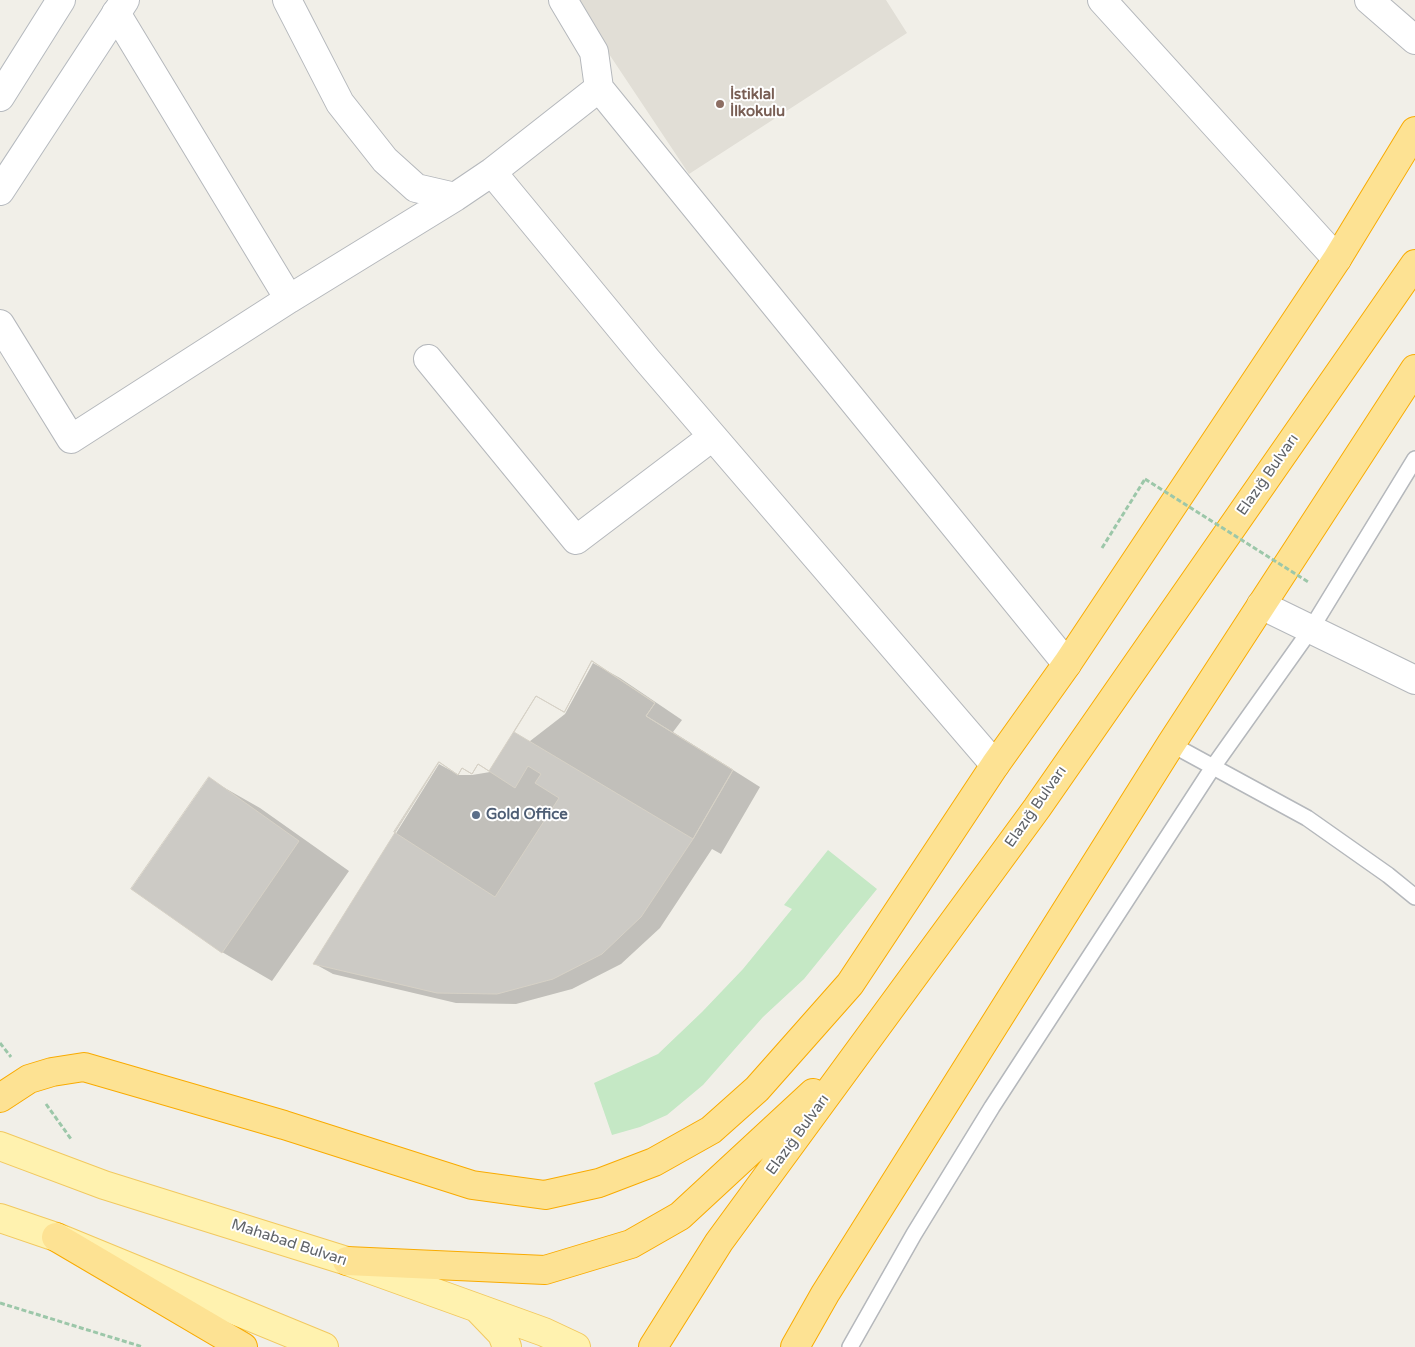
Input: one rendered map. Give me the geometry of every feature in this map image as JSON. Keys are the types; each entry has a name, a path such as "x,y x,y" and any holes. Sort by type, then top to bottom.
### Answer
{"highway":[{"path":"0,1098 29,1079 52,1072 84,1067 284,1125 472,1184 545,1195 599,1183 654,1162 711,1130 757,1089 850,984 995,765 1067,664 1337,260 1415,131"},
{"name":"Elazığ Bulvarı","path":"653,1347 719,1242 1037,808 1415,264"},
{"path":"795,1347 825,1294 1171,744 1415,369"},
{"path":"347,1261 545,1270 631,1244 680,1216 863,1046"},
{"path":"56,1237 243,1347"}],"main road":[{"name":"Mahabad Bulvarı","path":"0,1146 104,1185 347,1261 544,1332 576,1347"},
{"path":"0,1218 56,1237 324,1347"},
{"path":"0,1226 56,1237"},
{"path":"478,1308 502,1334 508,1347"}],"street":[{"path":"0,97 61,0"},
{"path":"287,0 340,103 385,160 416,188 455,198"},
{"path":"563,0 594,52 599,88 1067,664"},
{"path":"1102,0 1337,260"},
{"path":"1369,0 1415,40"},
{"path":"0,191 120,7 289,299"},
{"path":"0,324 71,439 289,299 455,198 492,172 599,88"},
{"path":"492,172 646,360 995,765"},
{"path":"428,359 576,540 712,437"},
{"path":"1261,605 1415,680"}],"lane":[{"path":"850,1347 914,1234 992,1107 1213,767 1311,630 1415,459"},
{"path":"1171,744 1307,818 1388,875 1415,897"}],"path":[{"path":"1102,548 1145,479 1310,583"},
{"path":"0,1043 29,1079 75,1144"},
{"path":"0,1303 143,1347"}],"shaded area":[{"name":"İstiklal İlkokulu","path":"573,0 886,0 907,33 689,174"}],"green space":[{"path":"828,850 877,889 804,979 763,1017 703,1085 667,1115 640,1127 612,1135 594,1083 658,1054 702,1012 743,969 792,909 784,905"}],"building":[{"path":"592,661 655,703 646,716 733,770 693,839 641,917 602,954 553,979 497,994 437,993 313,964 439,762 458,775 462,768 472,774 478,764 489,771 536,696 564,712"},
{"path":"592,661 655,703 646,716 733,770 693,839 514,732 536,696 564,712"},
{"name":"Gold Office","path":"439,762 458,775 462,768 472,774 478,764 515,788 528,766 541,774 535,783 559,798 495,897 394,832"},
{"path":"209,777 299,841 222,953 131,889"}],"place":[{"name":"İstiklal İlkokulu","path":"720,104"},
{"name":"Gold Office","path":"476,815"}]}
